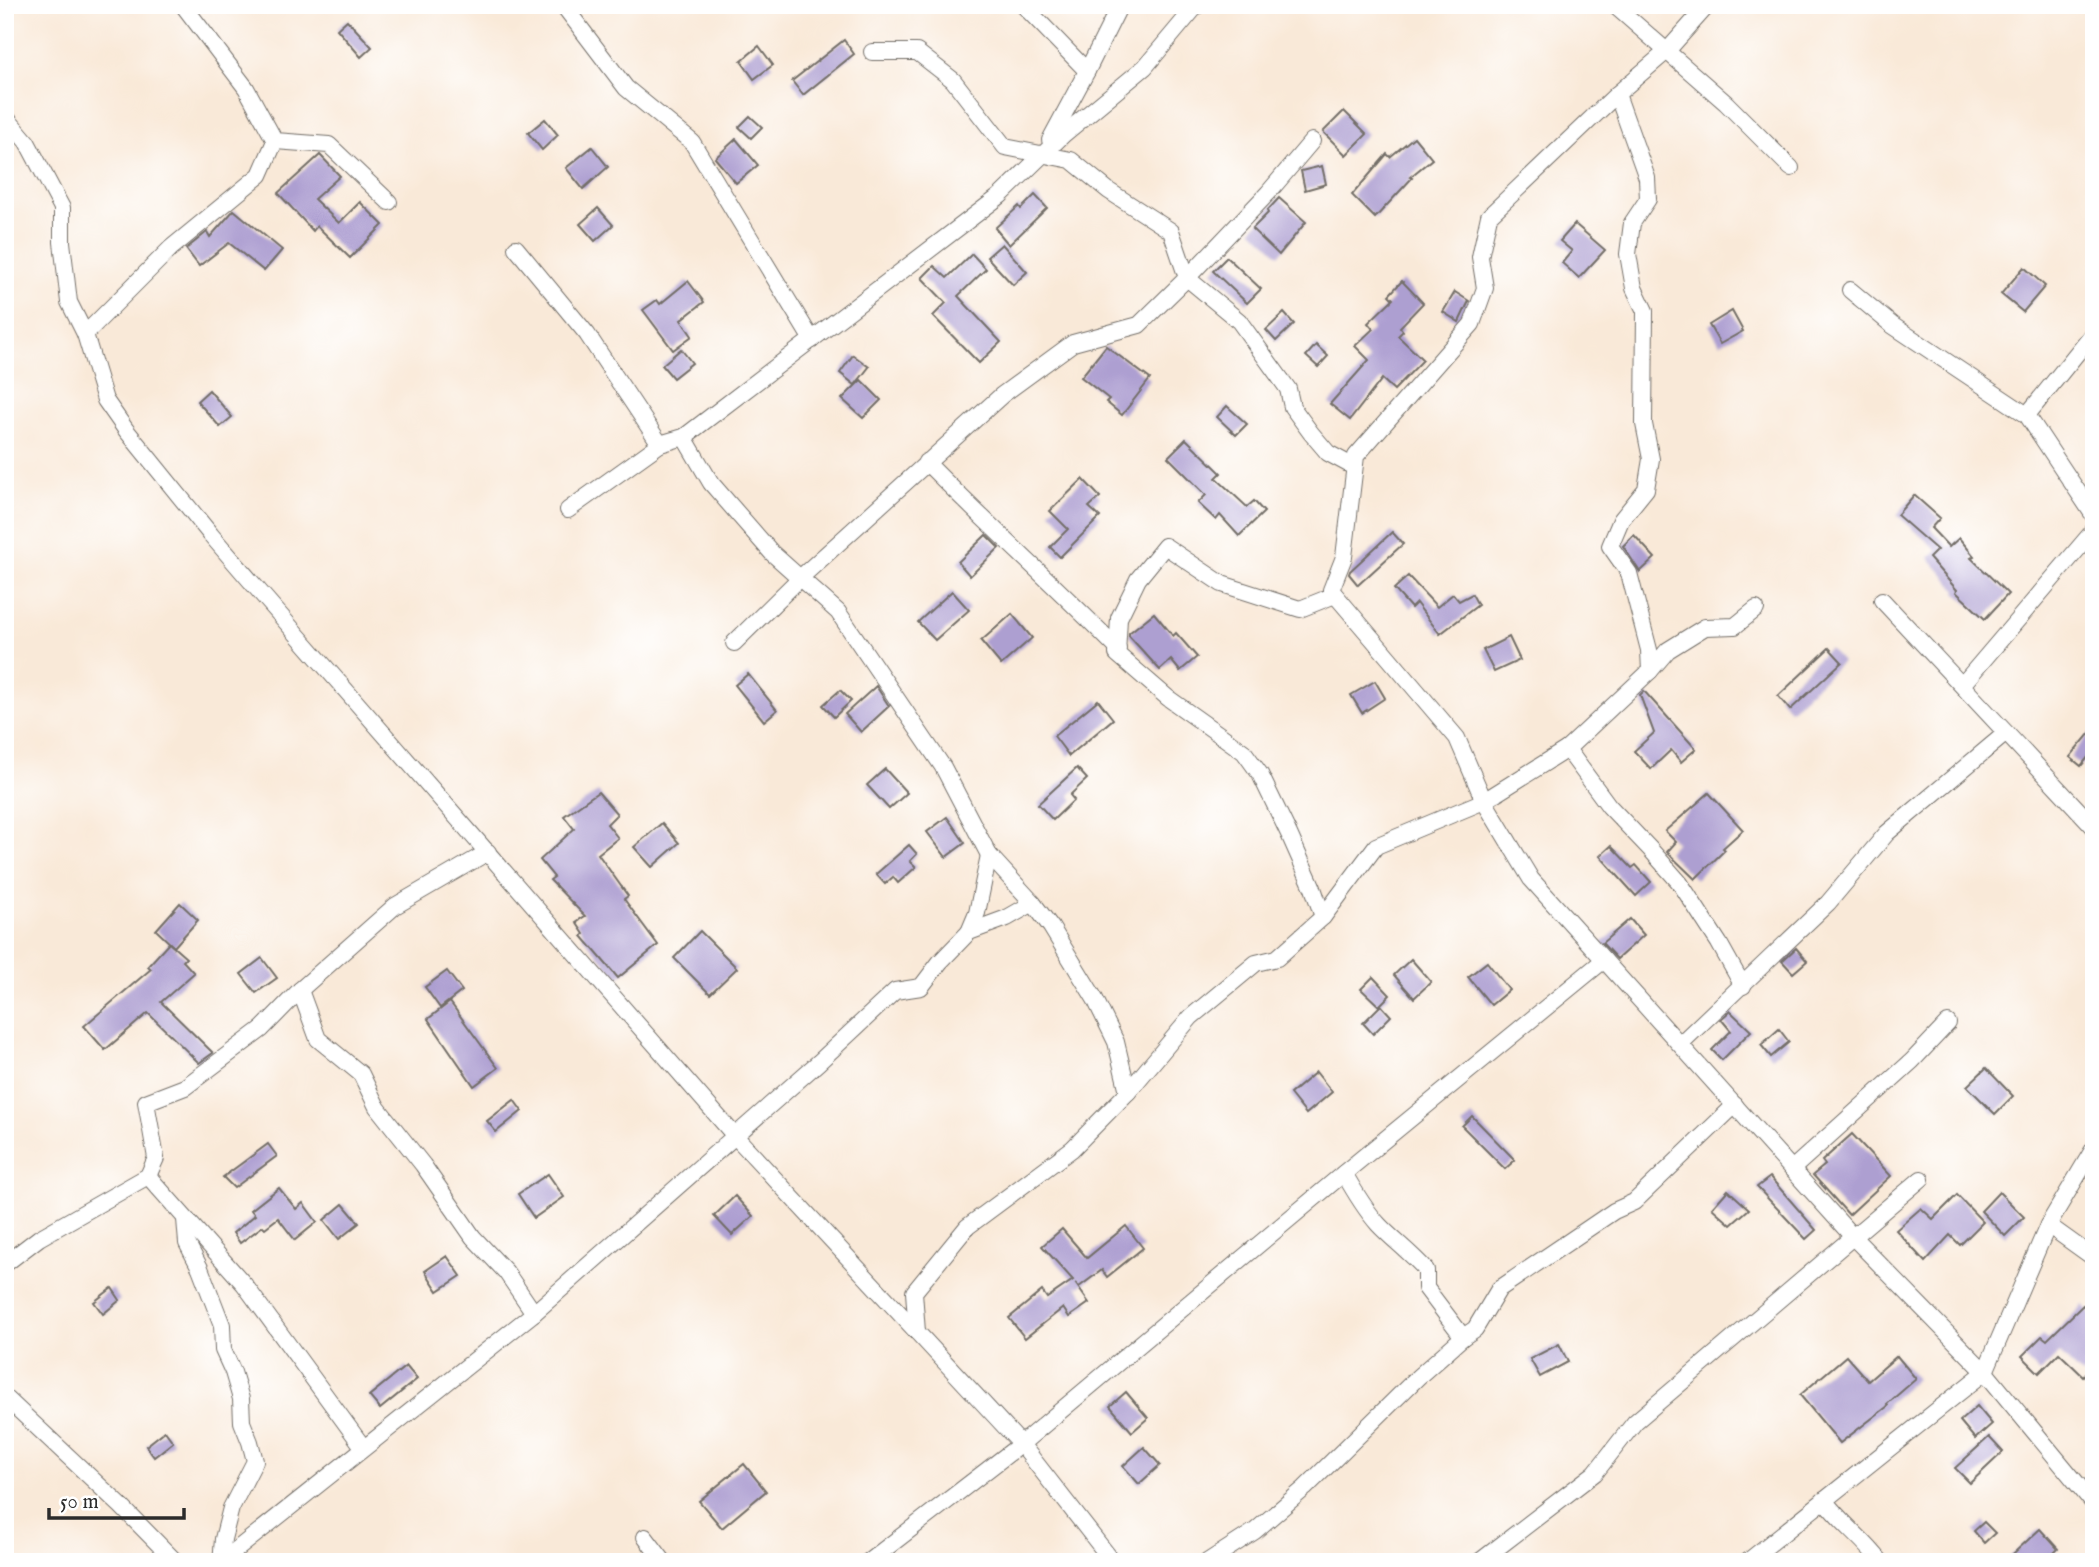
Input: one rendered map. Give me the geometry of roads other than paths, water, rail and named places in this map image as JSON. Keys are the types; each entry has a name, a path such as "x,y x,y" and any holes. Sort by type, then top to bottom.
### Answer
{"street":[{"path":"183,5 246,88 275,141"},
{"path":"564,5 626,88 692,142 812,340"},
{"path":"1023,5 1087,71"},
{"path":"1042,155 1120,5"},
{"path":"568,510 660,443 684,437 1000,195 1064,134 1145,68 1197,5"},
{"path":"1614,5 1726,103 1791,168"},
{"path":"1708,5 1667,51 1617,94 1489,216 1480,257 1485,288 1472,324 1356,456 1344,557 1331,590 1457,738 1484,801 1531,879 1853,1237 1985,1372 2094,1504"},
{"path":"873,52 918,52 953,80 1005,147 1071,160 1109,191 1171,231 1187,278 1239,321 1288,389 1292,407 1311,433 1328,453 1354,467"},
{"path":"1617,94 1647,178 1648,199 1632,223 1628,254 1634,288 1645,310 1644,424 1651,459 1646,489 1621,520 1610,546 1629,573 1648,650 1650,671"},
{"path":"5,116 27,142 62,208 62,242 69,302 85,334 105,400 126,429 211,535 735,1136 1021,1444 1113,1562"},
{"path":"275,141 329,145 389,202"},
{"path":"85,334 171,248 260,175 275,141"},
{"path":"734,643 800,578 1002,395 1073,343 1139,325 1268,193 1312,141"},
{"path":"516,248 587,334 660,443"},
{"path":"1850,290 1892,325 2026,415 2094,516"},
{"path":"2026,415 2094,332"},
{"path":"684,437 711,483 772,553 838,612 845,622 943,767 989,855 1051,927 1116,1042 1128,1092"},
{"path":"926,462 1118,649"},
{"path":"1962,685 2094,530"},
{"path":"1323,917 1314,888 1260,774 1244,752 1168,698 1117,654 1119,618 1138,579 1165,546 1222,584 1300,608 1335,595"},
{"path":"1882,600 2094,827"},
{"path":"917,1332 914,1292 967,1227 1072,1149 1128,1092 1191,1017 1256,963 1277,958 1323,917 1376,846 1484,801 1567,749 1650,671 1668,650 1705,626 1735,626 1756,609"},
{"path":"1680,1044 1828,904 1887,833 2006,733"},
{"path":"1567,749 1609,806 1679,883 1719,943 1743,986"},
{"path":"5,1264 39,1238 148,1176 156,1158 146,1102 185,1087 262,1029 300,990 395,906 488,852"},
{"path":"221,1562 534,1313 819,1062 895,991 921,987 940,962 969,932 977,913 989,855"},
{"path":"969,932 1007,918 1033,903"},
{"path":"868,1562 1021,1444 1343,1173 1604,960"},
{"path":"300,990 318,1040 361,1074 377,1107 423,1165 473,1237 506,1272 534,1313"},
{"path":"1792,1169 1912,1061 1948,1023"},
{"path":"1207,1562 1255,1531 1305,1488 1418,1377 1475,1329 1499,1289 1614,1211 1634,1202 1735,1105"},
{"path":"1747,1562 1985,1372 2048,1225 2094,1148"},
{"path":"1343,1173 1371,1216 1426,1270 1426,1288 1463,1337"},
{"path":"148,1176 244,1284 363,1447"},
{"path":"1479,1562 1595,1473 1635,1422 1921,1179"},
{"path":"185,1219 187,1243 200,1268 222,1325 223,1350 241,1399 242,1422 255,1461 231,1508 223,1539 221,1562"},
{"path":"2048,1225 2094,1258"},
{"path":"5,1397 121,1506 176,1562"},
{"path":"1824,1500 1844,1525 1871,1548 1881,1562"},
{"path":"645,1537 664,1562"}]}
